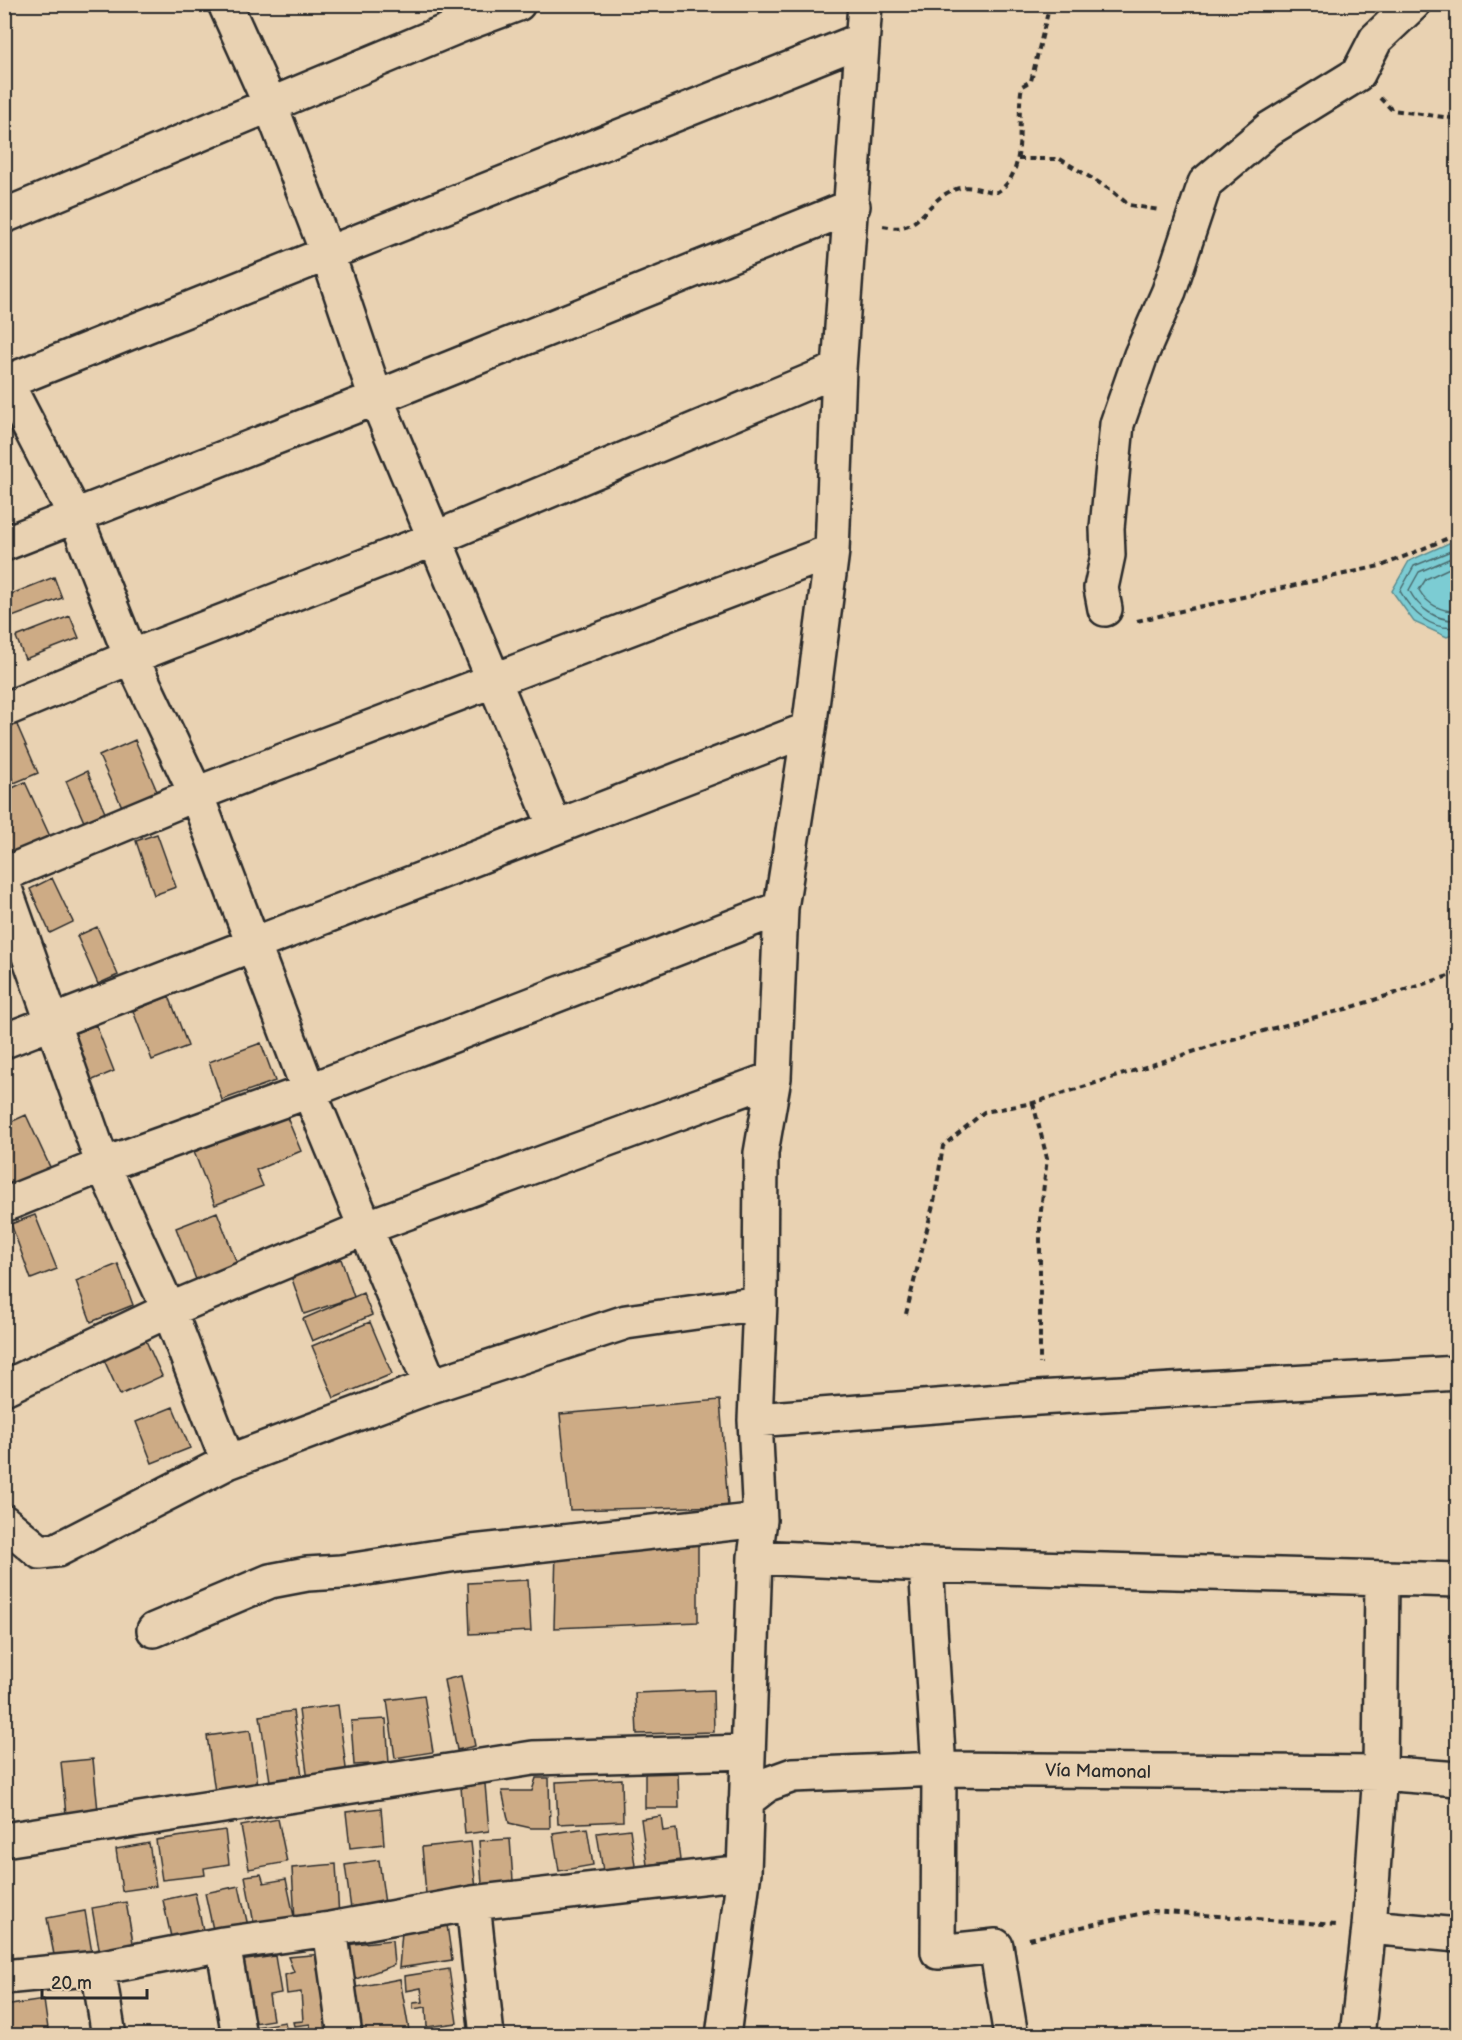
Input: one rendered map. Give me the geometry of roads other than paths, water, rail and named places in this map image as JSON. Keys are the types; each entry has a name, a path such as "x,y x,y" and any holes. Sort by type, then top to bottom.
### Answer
{"street":[{"path":"225,4 270,104 327,252 376,398 555,827"},
{"path":"4,216 270,104 518,4"},
{"path":"723,2036 744,1872 755,1557 760,1520 755,1420 760,1303 760,1154 774,1078 781,908 809,729 832,551 840,369 852,215 864,4"},
{"path":"1105,609 1101,588 1108,555 1107,528 1117,424 1141,355 1169,291 1205,183 1269,129 1358,74 1376,39 1413,4"},
{"path":"431,1386 309,1091 196,794 131,657 75,515 5,381 861,40"},
{"path":"4,544 852,215"},
{"path":"4,710 131,657 434,539 840,369"},
{"path":"4,874 196,794 832,551"},
{"path":"4,1041 809,729"},
{"path":"4,886 50,1022 103,1165 169,1310 228,1462"},
{"path":"4,1205 103,1165 309,1091 781,908"},
{"path":"4,1388 169,1310 365,1228 774,1078"},
{"path":"4,1522 40,1552 57,1550 228,1462 431,1386 626,1322 760,1303"},
{"path":"755,1420 1038,1398 1458,1373"},
{"path":"154,1630 270,1581 307,1574 341,1572 463,1553 760,1520"},
{"path":"755,1557 926,1565 1458,1580"},
{"path":"926,1565 939,1769 938,1952 996,1946 1011,2036"},
{"path":"1357,2036 1369,1927 1380,1773 1382,1579"},
{"path":"4,1840 533,1758 748,1752"},
{"name":"Vía Mamonal","path":"746,1801 768,1784 793,1775 939,1769 1380,1773 1458,1779"},
{"path":"4,1977 98,1968 223,1944 330,1929 473,1903 744,1872"},
{"path":"473,1903 487,2036"},
{"path":"1369,1927 1458,1935"},
{"path":"330,1929 345,2036"},
{"path":"223,1944 239,2036"},
{"path":"98,1968 109,2036"}],"water":[{"path":"1451,542 1457,542 1458,633 1447,637 1414,622 1392,591 1409,561"}]}
